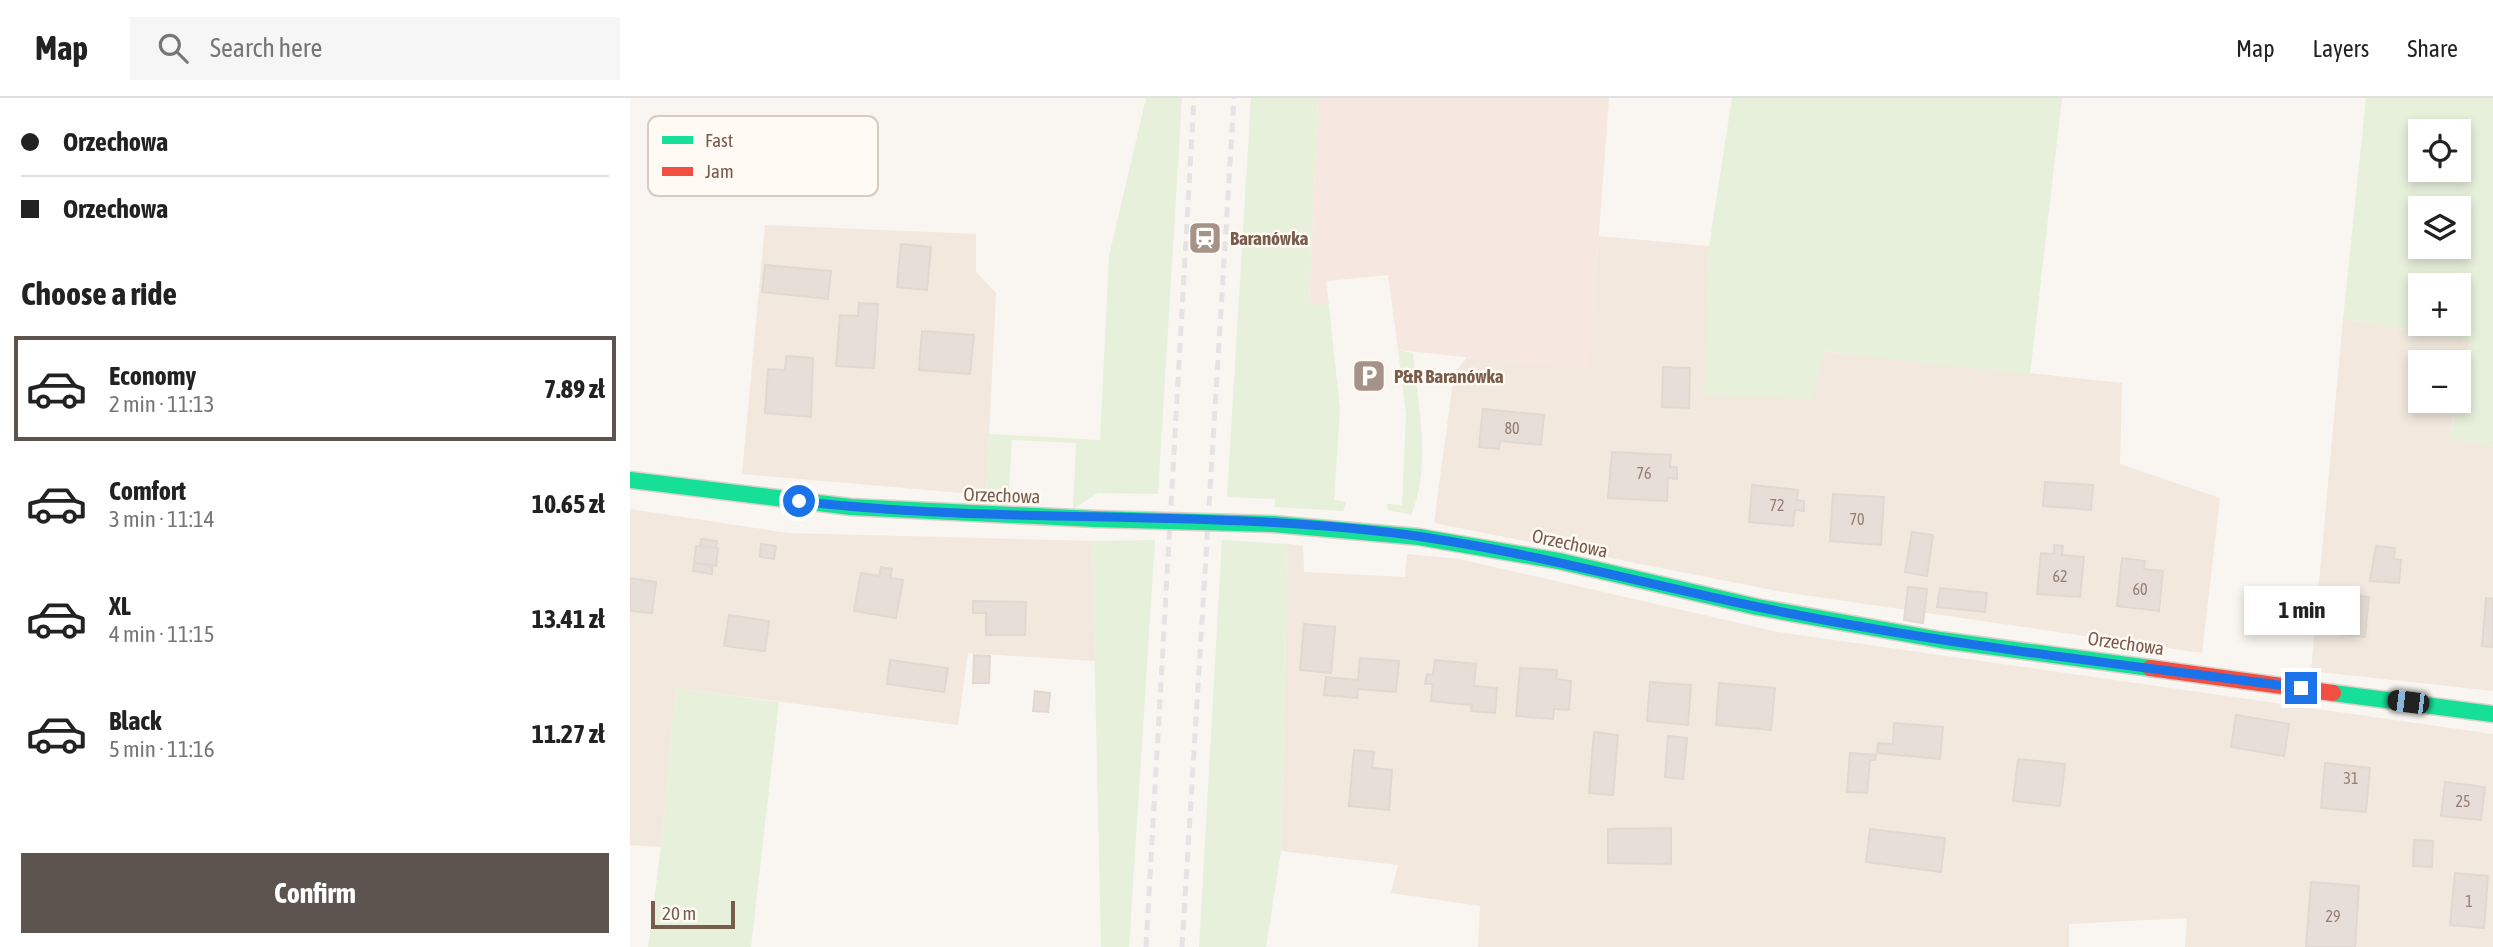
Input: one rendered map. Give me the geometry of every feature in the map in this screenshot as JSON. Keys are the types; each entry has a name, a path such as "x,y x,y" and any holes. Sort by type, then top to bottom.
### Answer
{"street":[{"name":"Orzechowa","path":"630,480 851,507 989,516 1273,524 1419,537 1559,561 1757,607 1941,640 2493,714"}],"shaded area":[{"path":"1318,98 1609,98 1589,370 1398,350 1388,275 1326,281 1329,305 1309,305"},
{"path":"765,225 976,234 976,272 996,293 986,495 742,474"},
{"path":"1599,236 1709,246 1705,396 1823,351 2122,383 2120,464 2220,498 2202,653 1777,591 1434,523 1454,374 1467,357 1588,369"},
{"path":"2343,319 2408,330 2408,336 2447,336 2471,340 2469,350 2408,350 2408,413 2454,413 2449,438 2493,446 2493,691 2311,671"},
{"path":"630,509 788,533 1092,541 1095,661 968,653 958,725 676,688 661,847 630,845"},
{"path":"1288,544 1303,546 1304,572 1405,577 1407,554 1459,559 1778,632 2493,734 2493,947 2185,947 2187,918 2069,924 2069,947 1478,947 1480,906 1391,893 1398,865 1281,851"}],"green space":[{"path":"1146,98 1182,98 1158,494 1098,493 1073,509 1076,443 1012,440 1008,506 989,505 986,495 989,434 1100,440 1109,256"},
{"path":"1251,98 1318,98 1309,304 1329,305 1340,410 1334,500 1346,502 1343,511 1275,507 1275,499 1227,497"},
{"path":"1732,98 2062,98 2030,375 1824,351 1812,399 1704,396 1709,246"},
{"path":"2366,98 2493,98 2493,446 2449,438 2455,413 2471,413 2471,350 2469,350 2471,340 2447,336 2471,336 2471,273 2408,273 2408,330 2343,319"},
{"path":"1398,350 1413,353 1422,436 1421,476 1411,515 1388,510 1387,504 1402,505 1406,414"},
{"path":"1155,540 1129,947 1101,947 1092,541"},
{"path":"1222,540 1288,544 1281,851 1266,947 1199,947"},
{"path":"676,688 779,702 751,947 648,947 661,847"}],"building":[{"path":"901,244 931,247 927,290 897,287"},
{"path":"765,265 831,271 828,299 762,292"},
{"path":"859,303 878,304 874,368 836,366 840,315 858,316"},
{"path":"922,331 974,335 970,374 919,370"},
{"path":"786,356 813,358 811,417 765,413 768,369 785,370"},
{"path":"1663,367 1690,368 1689,408 1662,407"},
{"path":"1483,409 1544,415 1541,445 1500,441 1499,449 1479,447"},
{"path":"1612,452 1671,455 1670,467 1677,467 1677,479 1668,478 1667,501 1608,498"},
{"path":"2045,482 2093,485 2091,510 2043,506"},
{"path":"1752,485 1798,490 1797,500 1804,501 1804,511 1795,510 1793,526 1749,522"},
{"path":"1833,494 1884,497 1881,545 1830,541"},
{"path":"1912,532 1933,535 1927,576 1905,572"},
{"path":"701,539 717,541 716,548 700,547"},
{"path":"761,544 776,546 774,559 760,557"},
{"path":"2054,545 2063,546 2062,555 2084,557 2080,597 2037,594 2041,553 2054,554"},
{"path":"696,546 718,548 716,566 694,563"},
{"path":"2376,546 2395,548 2394,559 2401,560 2399,583 2370,581"},
{"path":"2122,558 2145,561 2144,569 2163,571 2159,611 2117,606"},
{"path":"694,563 712,565 712,574 693,571"},
{"path":"881,567 892,569 890,578 903,580 896,618 854,611 861,573 879,576"},
{"path":"630,578 656,582 652,613 630,611"},
{"path":"1908,587 1927,589 1923,623 1904,620"},
{"path":"1940,588 1987,593 1985,612 1937,607"},
{"path":"2333,594 2369,597 2365,637 2329,633"},
{"path":"2486,598 2493,599 2493,647 2482,646"},
{"path":"973,601 1026,602 1025,635 986,635 986,613 973,613"},
{"path":"729,615 769,621 765,651 724,646"},
{"path":"1304,624 1335,627 1331,673 1300,670"},
{"path":"974,655 990,656 989,683 973,683"},
{"path":"1360,658 1399,661 1396,692 1358,689 1357,698 1324,695 1326,677 1358,680"},
{"path":"890,660 948,668 944,692 887,684"},
{"path":"1435,660 1476,664 1474,686 1497,688 1495,713 1471,711 1472,705 1431,701 1433,684 1425,684 1427,674 1433,675"},
{"path":"1520,668 1557,670 1556,679 1571,681 1569,710 1554,709 1553,719 1516,716"},
{"path":"1650,682 1691,685 1688,725 1647,721"},
{"path":"1719,683 1775,688 1771,730 1716,725"},
{"path":"1035,691 1050,693 1048,712 1033,711"},
{"path":"2236,715 2289,724 2284,756 2231,747"},
{"path":"1894,723 1943,727 1940,759 1877,753 1878,743 1893,744"},
{"path":"1594,732 1618,735 1613,795 1589,793"},
{"path":"1668,736 1687,738 1683,779 1665,777"},
{"path":"1354,750 1374,752 1372,768 1392,770 1389,810 1349,806"},
{"path":"1850,753 1876,755 1875,760 1870,760 1867,793 1847,792"},
{"path":"2018,759 2065,764 2060,806 2013,801"},
{"path":"2325,763 2370,768 2366,812 2321,808"},
{"path":"2445,782 2485,787 2481,820 2441,816"},
{"path":"1671,828 1671,864 1608,863 1608,829"},
{"path":"1870,829 1945,838 1941,872 1866,862"},
{"path":"2414,840 2433,841 2432,867 2413,866"},
{"path":"2455,873 2488,876 2484,928 2450,925"},
{"path":"2311,882 2359,886 2355,947 2306,947"}],"railway":[{"path":"1146,947 1194,98"},
{"path":"1182,947 1234,98"}],"traffic: fast":[{"path":"630,480 851,507 1095,519"},
{"path":"1095,519 1273,524"},
{"path":"1273,524 1419,537 1559,561 1757,607 1941,640 2150,668"},
{"path":"2333,693 2493,714"}],"traffic: jam":[{"path":"2150,668 2333,693"}],"place":[{"name":"Baranówka","path":"1205,238"},
{"name":"P&R Baranówka","path":"1369,376"}],"route":[{"path":"799,501 989,516 1273,524 1419,537 1559,561 1757,607 1941,640 2301,688"}]}
